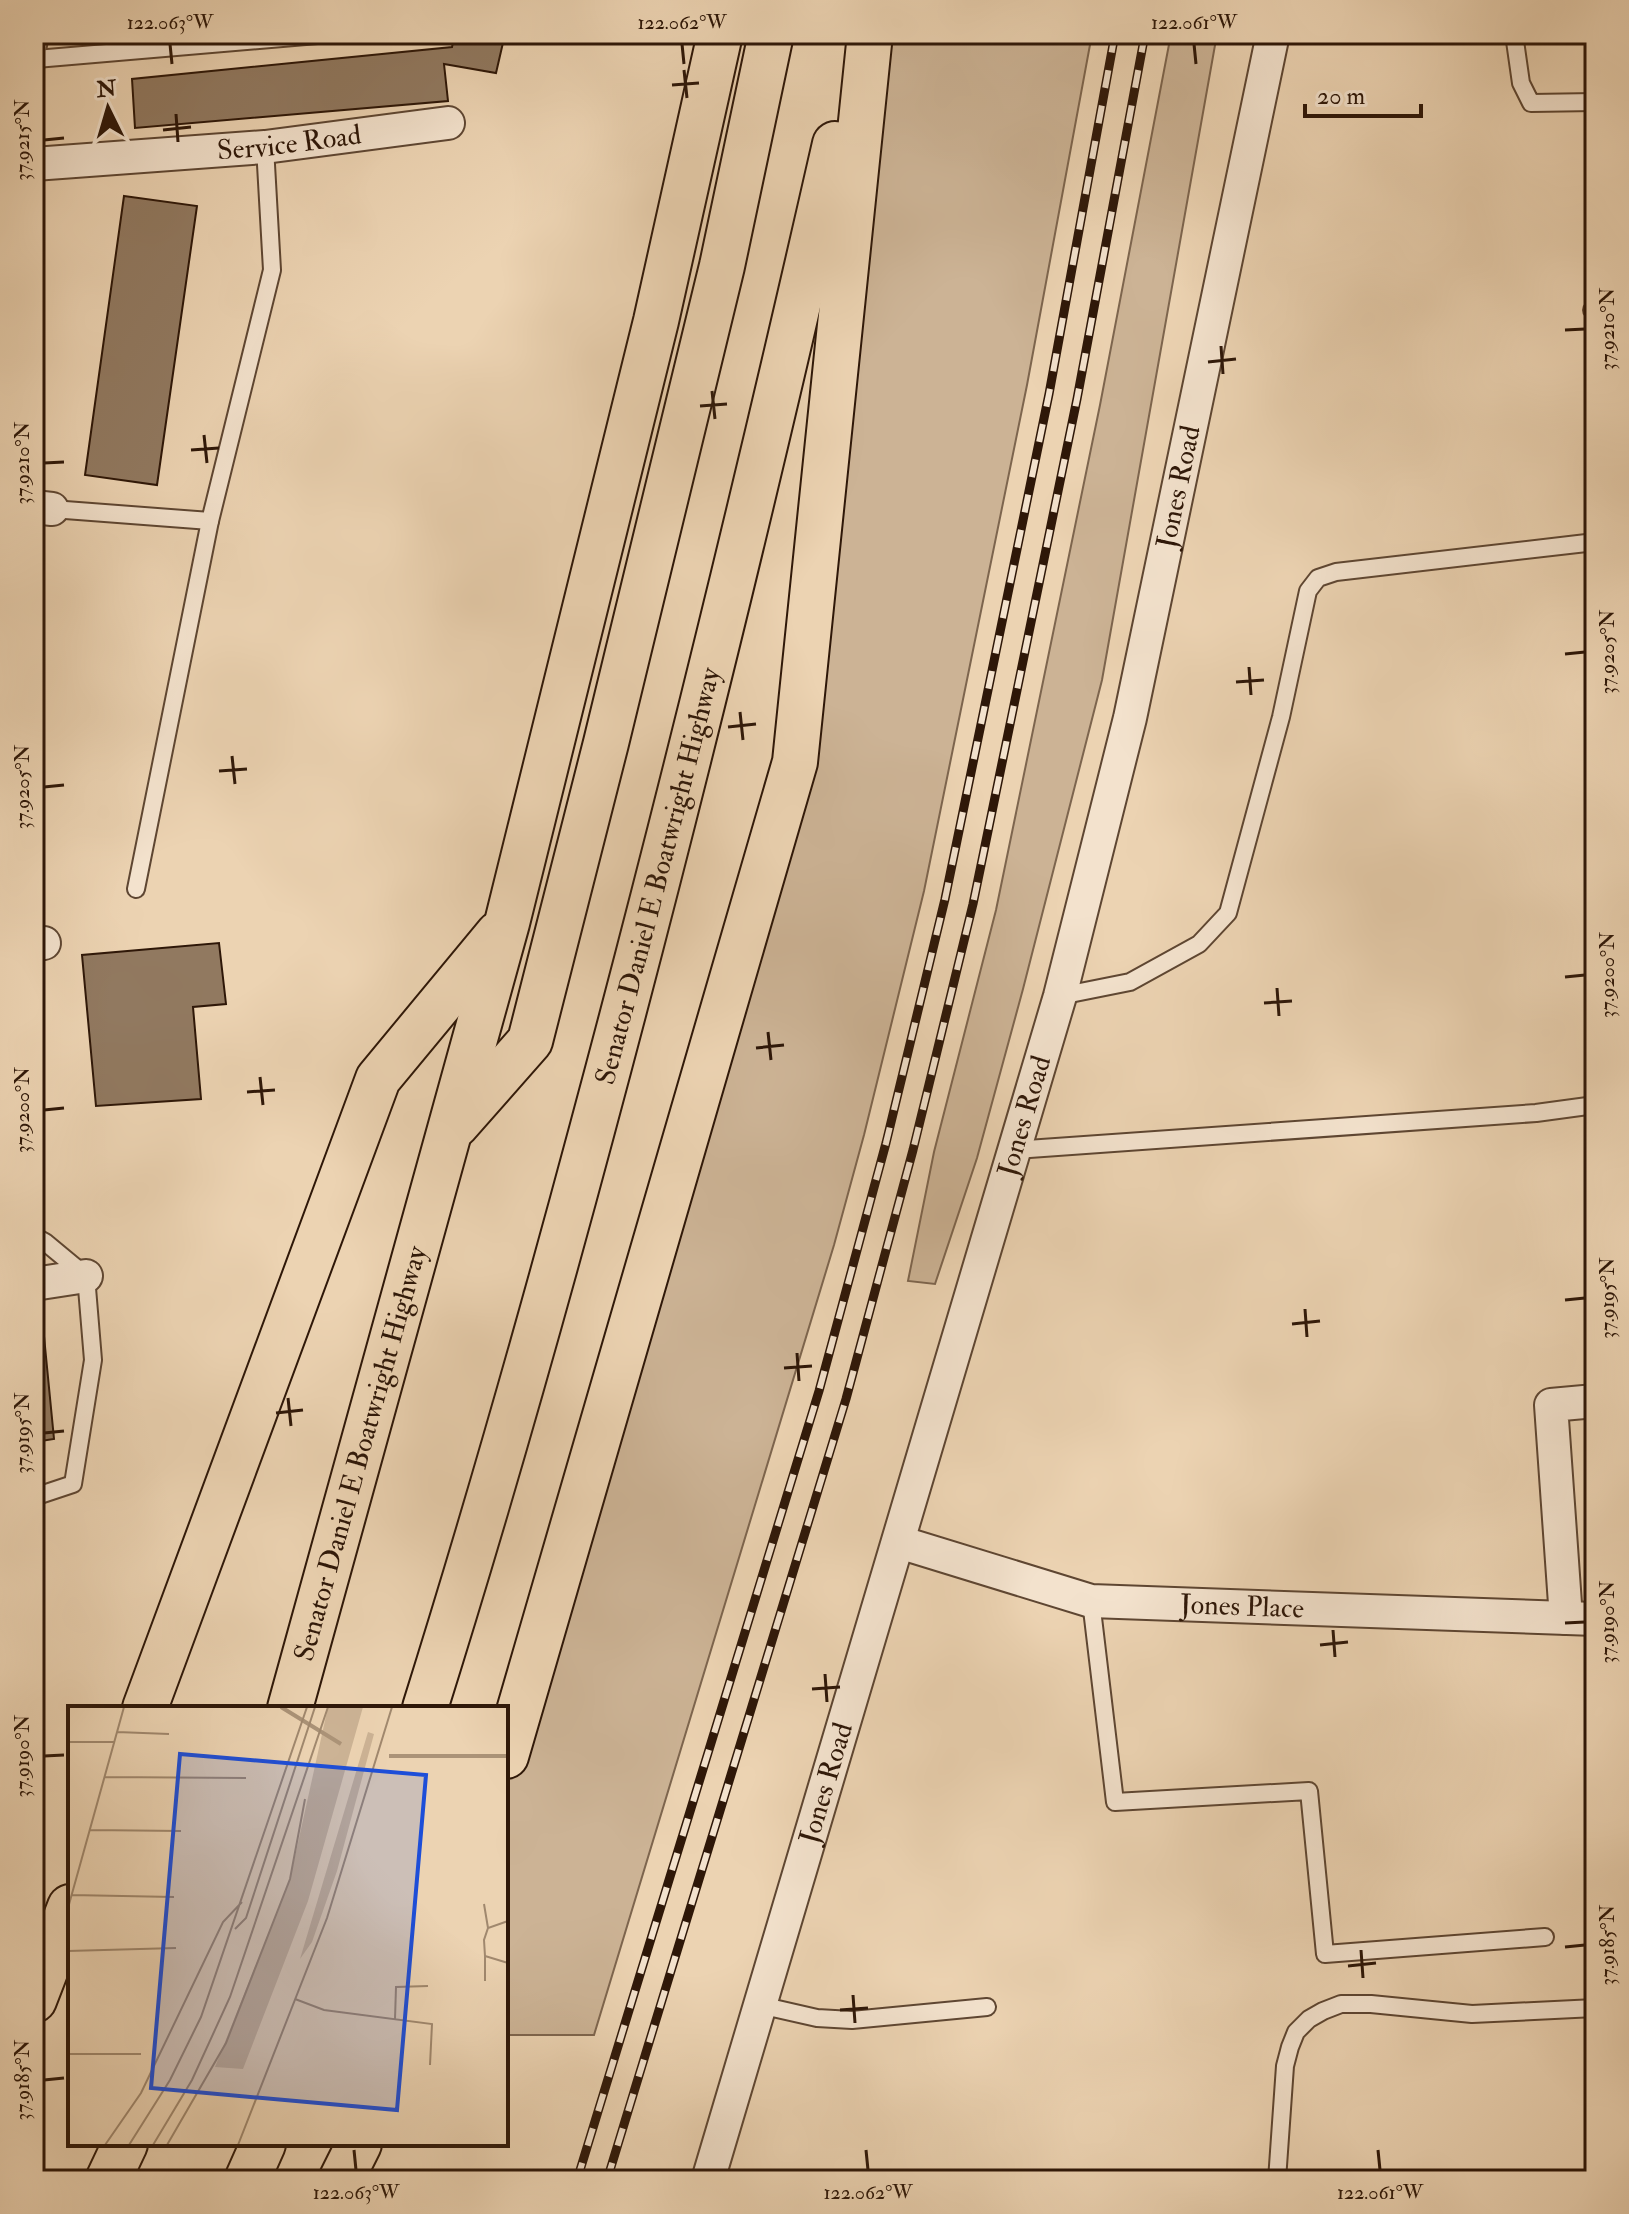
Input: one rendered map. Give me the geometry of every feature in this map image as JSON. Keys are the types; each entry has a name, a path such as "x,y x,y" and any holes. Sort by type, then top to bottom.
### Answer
{"highway":[{"name":"Senator Daniel E Boatwright Highway","path":"291,1706 507,923 656,321 720,34"},
{"path":"449,1133 530,1041 718,281 771,34"},
{"name":"Senator Daniel E Boatwright Highway","path":"426,1706 558,1256 651,907 767,440 859,34"},
{"path":"508,1749 795,762 870,34"},
{"path":"146,1706 378,1079 507,923"},
{"path":"34,2000 68,1912"},
{"path":"108,2180 124,2146"},
{"path":"247,2180 262,2146"},
{"path":"341,2180 358,2146"}],"street":[{"name":"Jones Road","path":"708,2180 1060,996 1130,718 1273,34"},
{"name":"Service Road","path":"34,164 265,147 448,123"},
{"path":"34,1284 86,1276"},
{"path":"1581,1619 1551,1405 1595,1401"},
{"name":"Jones Place","path":"899,1542 1091,1601 1581,1619"}],"lane":[{"path":"40,34 35,64 329,34"},
{"path":"1514,34 1521,83 1531,103 1595,102"},
{"path":"136,889 210,521 272,270 265,147"},
{"path":"43,508 210,521"},
{"path":"1060,996 1130,982 1199,944 1228,913 1281,717 1308,591 1318,578 1336,572 1595,542"},
{"path":"1014,1150 1536,1113 1595,1105"},
{"path":"34,1236 86,1276 93,1360 73,1484 34,1497"},
{"path":"1091,1601 1115,1802 1309,1791 1325,1954 1545,1937"},
{"path":"1277,2180 1285,2066 1290,2047 1296,2032 1323,2011 1341,2004 1472,2014 1595,2008"},
{"path":"760,2005 817,2018 852,2020 987,2007"}],"shaded area":[{"path":"870,34 1092,34 1027,385 924,891 834,1245 594,2035 508,2035 508,1749 795,762"},
{"path":"1171,34 1217,34 1102,680 977,1158 935,1284 908,1281 934,1152 996,910 1100,405"}],"building":[{"path":"455,34 505,34 496,73 444,64 448,101 135,128 132,79 452,47"},
{"path":"124,196 197,206 157,485 85,475"},
{"path":"219,943 226,1004 193,1007 201,1099 96,1106 82,955"},
{"path":"43,1326 54,1439 34,1442 34,1328"}],"railway":[{"path":"577,2180 819,1391 886,1143 945,899 1049,394 1115,34"},
{"path":"607,2180 846,1399 913,1150 973,904 1077,399 1145,34"}]}
